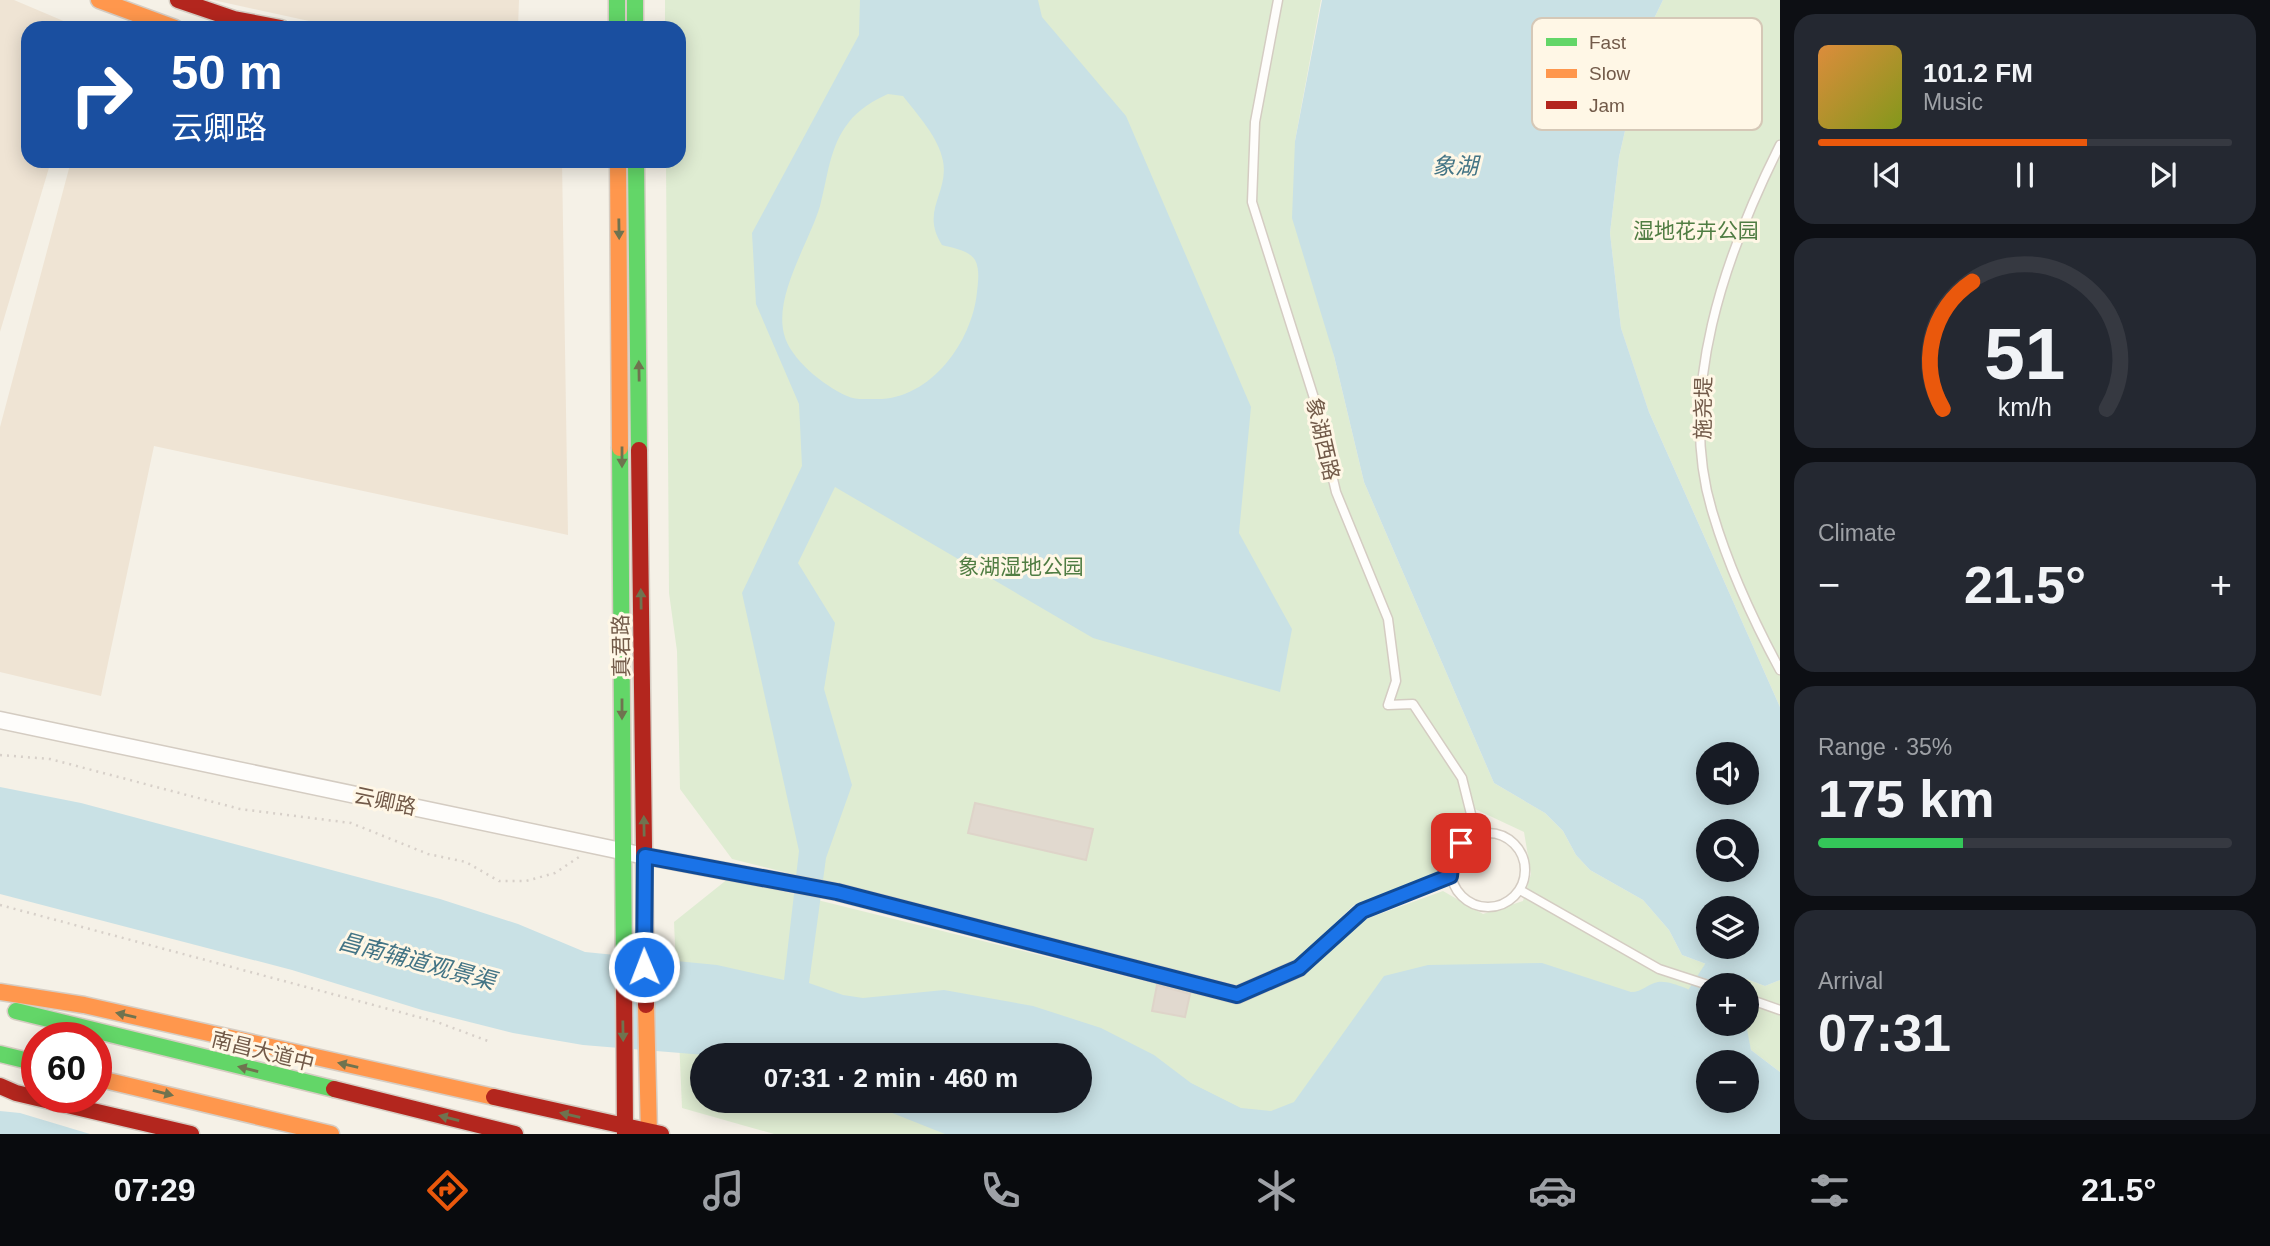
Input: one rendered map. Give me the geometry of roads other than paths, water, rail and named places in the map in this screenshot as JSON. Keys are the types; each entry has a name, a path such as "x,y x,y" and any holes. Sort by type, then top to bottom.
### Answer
{"main road":[{"path":"99,0 156,21"},
{"path":"178,0 244,21"},
{"path":"617,0 617,21"},
{"path":"635,0 635,21"},
{"name":"真君路","path":"618,168 622,415 622,946 625,1131"},
{"name":"真君路","path":"636,168 646,1062 653,1133"},
{"path":"0,992 84,1005 625,1131 653,1133"},
{"name":"南昌大道中","path":"0,1007 515,1134"},
{"path":"0,1055 21,1060"},
{"path":"112,1081 331,1134"},
{"path":"0,1086 16,1093 191,1134"}],"street":[{"name":"云卿路","path":"0,720 645,856 837,892 1237,995 1299,968"}],"lane":[{"name":"象湖西路","path":"1278,0 1255,122 1252,202 1314,398 1336,492 1388,619 1396,681 1388,705 1413,704 1462,778 1476,834"},
{"name":"施尧堤","path":"1780,145 1755,196 1718,295 1703,369 1701,445 1712,512 1752,619 1780,670"},
{"path":"1494,833 1511,841 1522,855 1526,873 1520,890 1507,903 1490,908 1471,905 1457,893 1450,876 1452,858 1461,843 1476,834 1494,833"},
{"path":"1299,968 1362,911 1450,876"},
{"path":"1520,890 1659,969 1696,981"},
{"path":"1759,1002 1777,1008"}],"water":[{"name":"昌南辅道观景渠","path":"860,0 1038,0 1042,17 1126,116 1251,407 1239,533 1292,629 1280,692 1093,638 835,487 798,563 835,623 824,689 852,785 826,858 809,983 843,995 863,998 944,990 1033,1006 1101,1028 1154,1055 1191,1083 1241,1108 1271,1111 1294,1102 1384,976 1428,965 1542,963 1631,992 1664,982 1696,993 1696,1036 1748,1036 1751,1050 1696,1050 1696,1113 1759,1113 1759,1056 1780,1072 1780,1134 945,1134 892,1113 1092,1113 1092,1043 690,1043 690,1054 583,1045 513,1033 422,1010 292,970 0,894 0,787 81,803 440,899 518,924 585,952 717,965 784,980 799,851 742,593 802,466 799,404 756,304 752,233 859,35","holes":["888,94 903,96 927,127 941,152 944,173 934,212 936,233 942,245 965,252 975,260 978,271 977,288 967,331 944,366 929,380 912,391 893,397 856,399 819,379 793,353 784,334 784,303 794,269 815,221 830,162 842,132 857,113 872,102"]},
{"name":"象湖","path":"1322,0 1663,0 1654,18 1532,18 1532,130 1625,130 1619,157 1610,233 1621,328 1649,412 1780,707 1780,980 1765,986 1759,984 1759,973 1730,973 1682,955 1669,930 1643,900 1590,870 1576,855 1563,831 1545,813 1494,783 1364,482 1334,356 1292,218 1295,141"},
{"path":"0,1111 20,1113 90,1134 0,1134"}],"waterway":[{"path":"1681,1025 1718,968"}],"park label":[{"name":"湿地花卉公园","path":"1696,230"},
{"name":"象湖湿地公园","path":"1021,566"}]}
